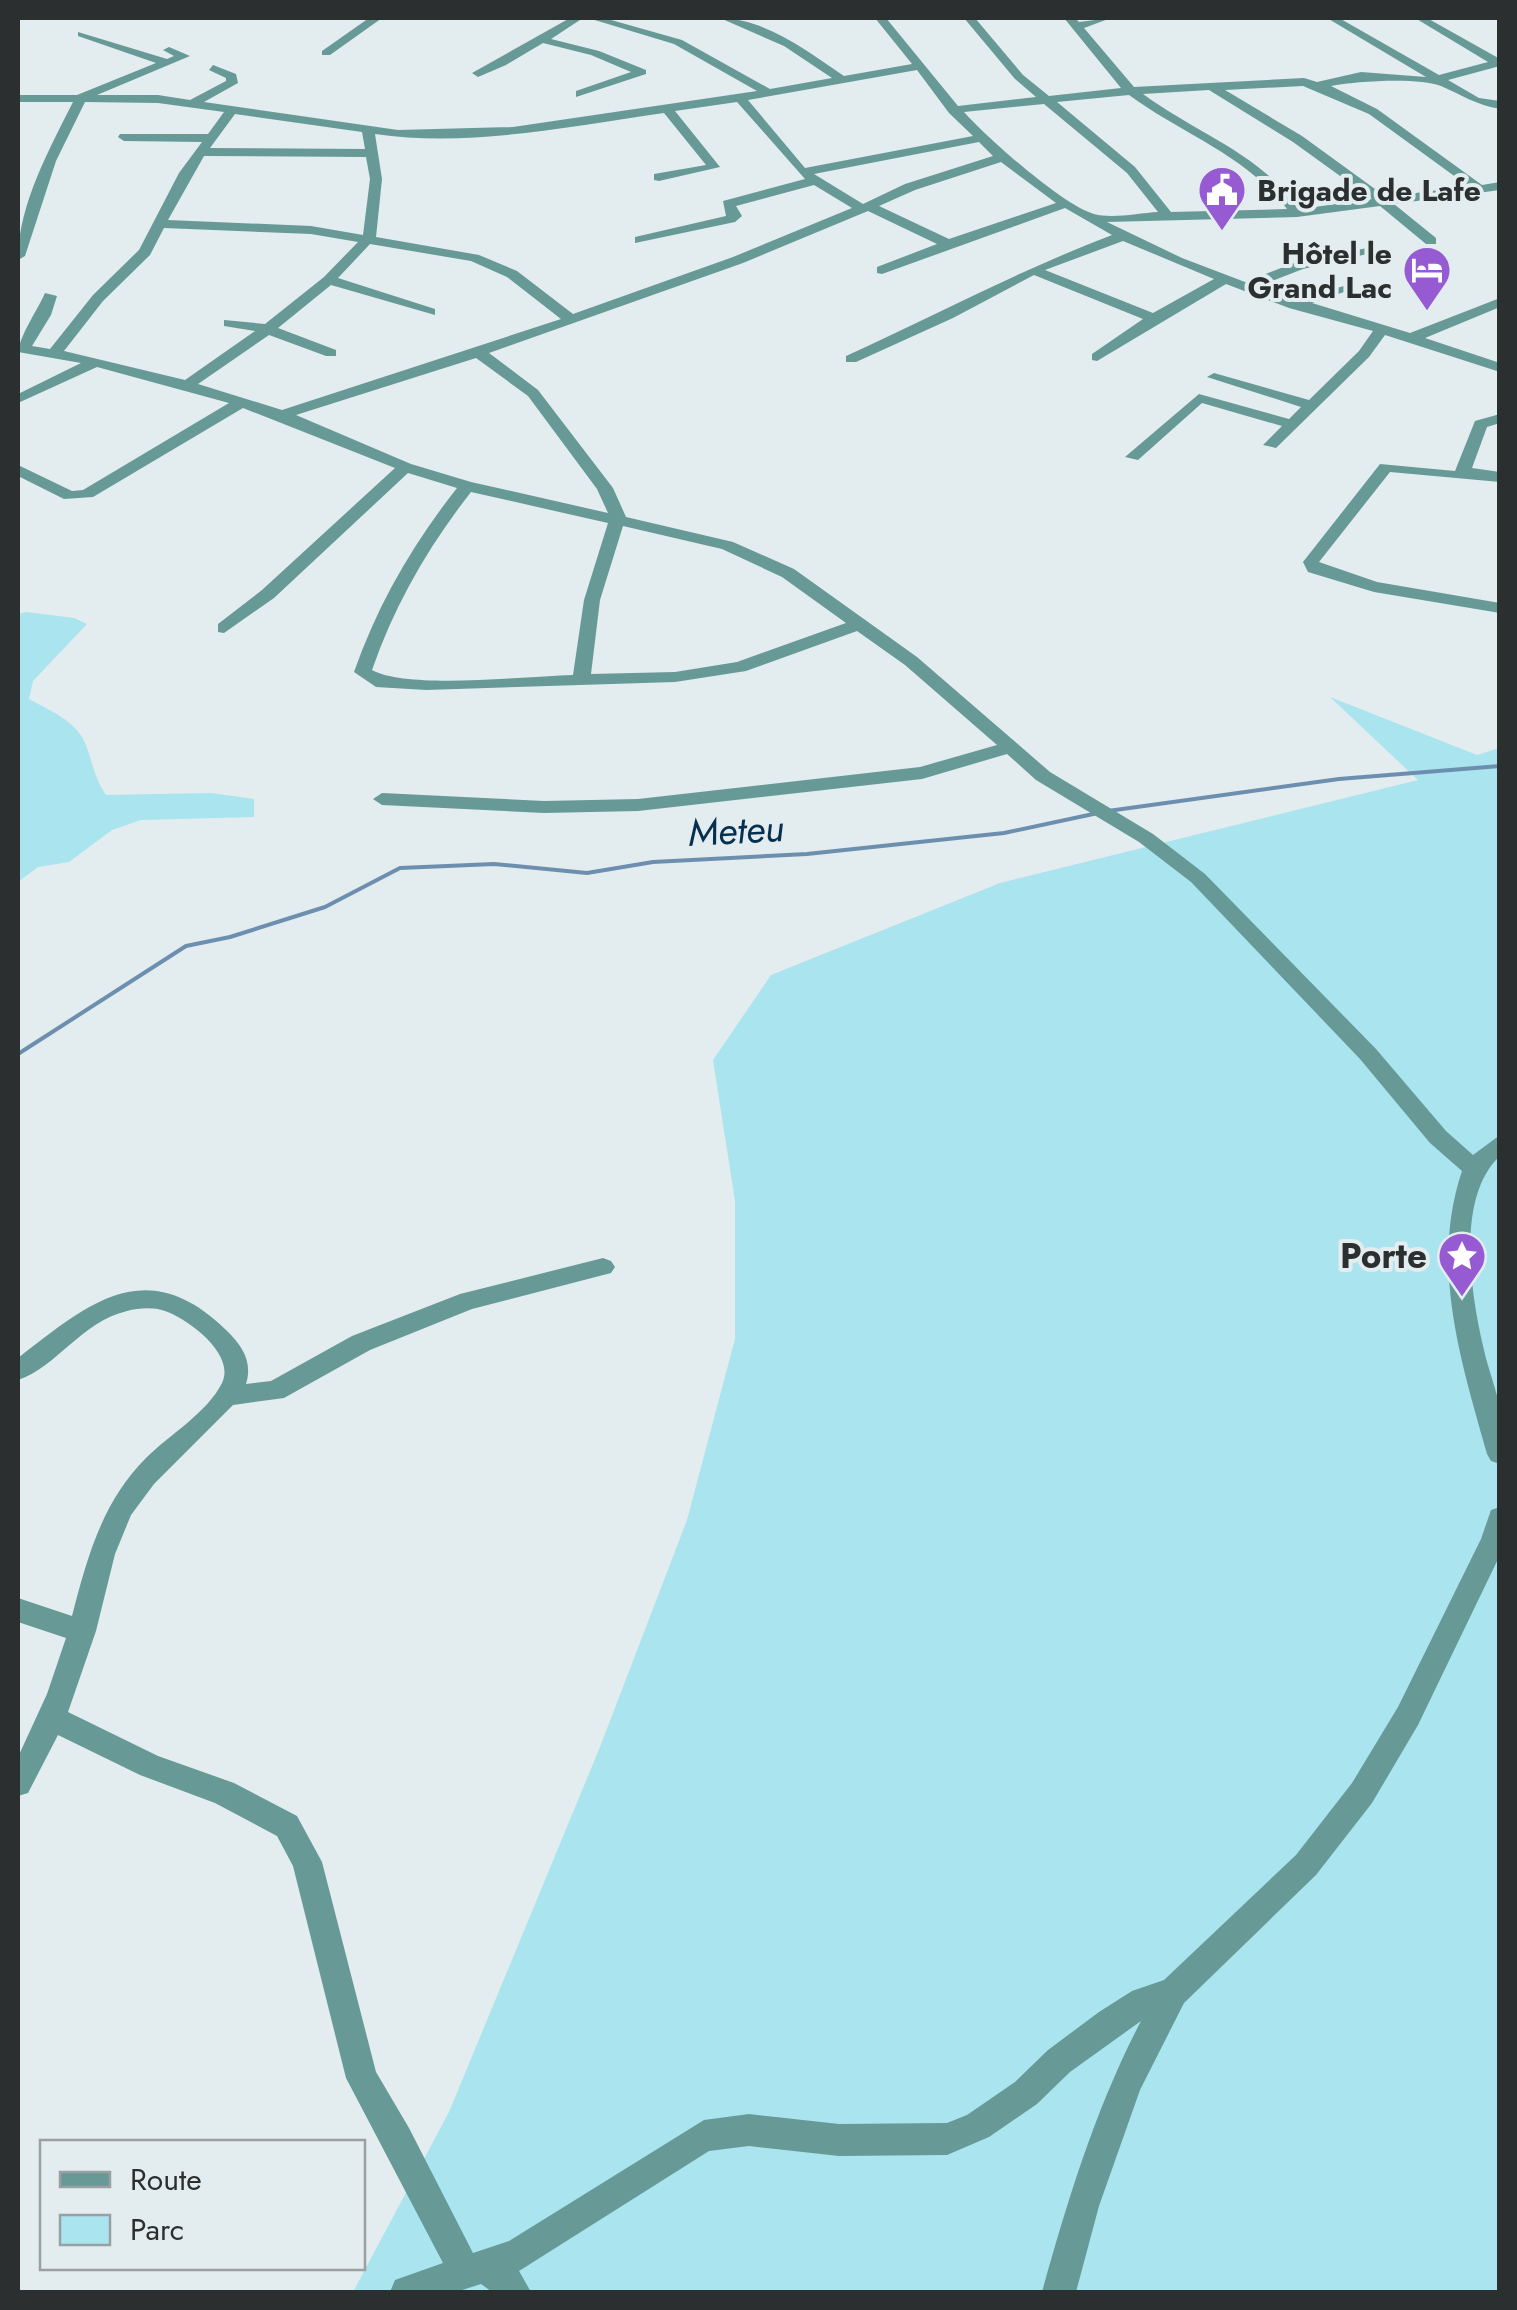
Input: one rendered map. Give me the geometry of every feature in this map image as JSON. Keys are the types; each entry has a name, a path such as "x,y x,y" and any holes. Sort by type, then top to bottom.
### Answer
{"street":[{"path":"326,54 376,18"},
{"path":"478,72 543,40 576,18"},
{"path":"593,18 678,42 767,92"},
{"path":"725,18 788,44 841,79"},
{"path":"881,18 953,110 982,138 1002,157 1089,218 1242,287 1500,368"},
{"path":"970,18 1040,98 1131,170 1168,216"},
{"path":"1106,18 1074,22 1107,69 1130,91 1214,138 1262,172 1283,191 1298,213"},
{"path":"1332,18 1476,102 1500,104"},
{"path":"1420,18 1499,62"},
{"path":"18,256 50,162 81,97 168,56 82,34"},
{"path":"543,40 608,57 642,72 580,94"},
{"path":"1320,85 1362,76 1439,80 1499,62"},
{"path":"18,98 193,103 398,134 533,130 919,66"},
{"path":"193,103 232,84 232,76 213,68"},
{"path":"953,110 1130,91 1292,81 1320,85 1360,106 1480,189"},
{"path":"1208,86 1274,123 1386,202 1431,242"},
{"path":"740,98 808,176 865,208 948,244"},
{"path":"659,178 714,167 666,108"},
{"path":"55,352 98,298 131,269 162,224 185,173 232,110"},
{"path":"187,385 268,330 329,280 369,238 376,178 368,129"},
{"path":"124,137 209,138"},
{"path":"640,240 730,220 735,216 728,204 808,176 982,138"},
{"path":"200,152 372,153"},
{"path":"282,415 479,353 738,260 910,187 1002,157"},
{"path":"1089,218 1298,213 1500,186"},
{"path":"882,270 1068,204"},
{"path":"162,224 311,230 460,254 497,266 540,293 569,318"},
{"path":"851,360 1033,270 1123,236"},
{"path":"1242,287 1299,266 1362,252"},
{"path":"1033,270 1154,318"},
{"path":"329,280 377,292 430,312"},
{"path":"1098,356 1154,318 1224,280"},
{"path":"1294,305 1339,289"},
{"path":"50,296 44,315 20,348 55,352 242,402 466,486 727,545 818,591 912,661 1043,776 1146,838 1198,878 1368,1054 1438,1137 1474,1168"},
{"path":"1409,339 1500,302"},
{"path":"230,323 268,330 331,353"},
{"path":"1271,445 1364,354 1381,330"},
{"path":"479,353 533,394 604,488 618,518 592,600 582,680"},
{"path":"18,399 95,362"},
{"path":"1214,377 1310,405"},
{"path":"1133,457 1199,398 1291,424"},
{"path":"18,470 70,496 87,494 242,402"},
{"path":"1500,418 1480,424 1464,471 1458,476 1386,467 1312,566 1374,587 1500,608"},
{"path":"224,628 268,594 405,466"},
{"path":"1464,471 1500,477"},
{"path":"466,486 419,546 383,618 363,672 382,683 675,677 740,666 859,624"},
{"path":"382,799 544,807 638,805 903,776 1010,747"},
{"path":"1500,1143 1474,1168 1460,1257 1462,1299 1500,1454"},
{"path":"226,1396 275,1391 361,1343 468,1301 603,1267"},
{"path":"18,1370 63,1334 110,1306 148,1298 178,1303 207,1324 236,1356 238,1372 226,1396 168,1451 123,1504 104,1547 54,1719 18,1783"},
{"path":"1060,2292 1083,2206 1126,2083 1174,1992 1306,1864 1362,1793 1408,1716 1500,1518"},
{"path":"18,1610 82,1631"},
{"path":"54,1719 150,1766 224,1793 287,1826 307,1862 362,2078 475,2270 502,2278 514,2292"},
{"path":"406,2292 518,2255 704,2136 749,2130 839,2140 947,2138 978,2126 1026,2093 1059,2060 1110,2023 1143,2002 1174,1992"}],"green space":[{"path":"18,614 74,618 87,624 33,681 29,699 61,717 81,735 106,795 211,793 254,799 254,817 141,820 112,830 69,862 38,867 18,882"},
{"path":"1330,697 1477,755 1499,748 1499,2292 353,2292 449,2112 600,1747 687,1520 735,1339 735,1201 713,1060 771,975 1000,883 1418,780"}],"waterway":[{"name":"Meteu","path":"1108,811 1339,779 1500,766"},
{"name":"Meteu","path":"18,1054 186,946 230,937 325,907 400,868 494,864 587,873 653,862 807,854 1004,833 1098,813"}],"place":[{"name":"Brigade de Lafe","path":"1222,232"},
{"name":"Hôtel le Grand Lac","path":"1427,312"},
{"name":"Porte","path":"1462,1298"}]}
